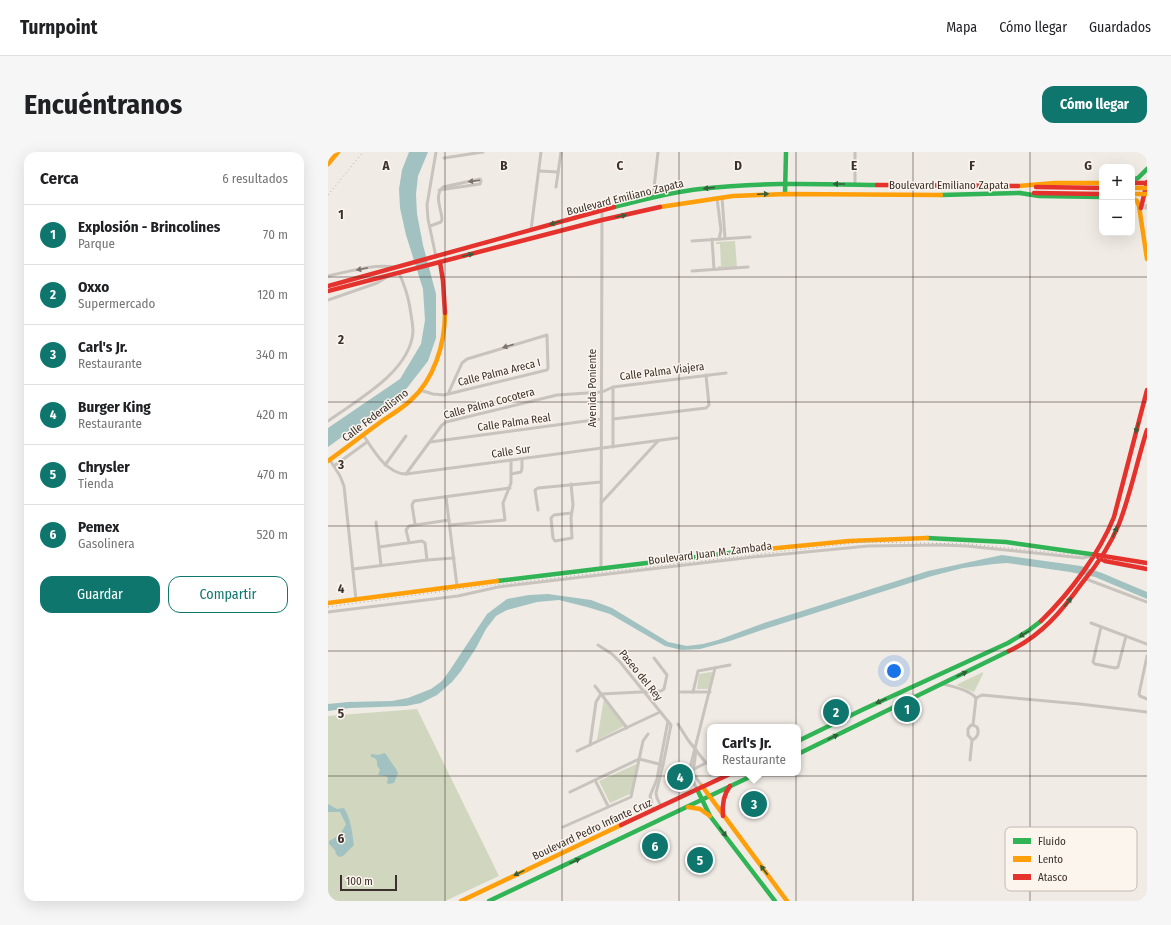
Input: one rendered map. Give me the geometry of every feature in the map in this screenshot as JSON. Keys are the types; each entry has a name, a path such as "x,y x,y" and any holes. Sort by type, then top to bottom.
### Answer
{"main road":[{"path":"328,164 338,152"},
{"path":"785,194 786,152"},
{"path":"1135,179 1147,170"},
{"path":"1018,186 1055,183 1099,183"},
{"path":"1135,184 1147,183 1146,196 1141,209 1144,224 1147,260"},
{"name":"Boulevard Emiliano Zapata","path":"328,286 602,210 653,197 711,187 786,184 855,184 1099,188"},
{"path":"1135,188 1147,188"},
{"path":"1020,193 1039,196 1099,197"},
{"name":"Boulevard Emiliano Zapata","path":"328,291 602,220 670,205 720,198 785,194 1099,194"},
{"path":"1135,194 1146,196"},
{"path":"1135,198 1146,196"},
{"path":"1135,200 1138,203 1144,224"},
{"name":"Calle Federalismo","path":"329,460 403,407 420,390 433,370 441,350 445,314 440,262"},
{"path":"801,740 1025,634 1040,622 1080,575 1106,536 1114,517 1147,390"},
{"path":"801,753 1022,645 1039,633 1059,613 1087,578 1102,557 1114,536 1123,513 1147,430"},
{"name":"Boulevard Juan M. Zambada","path":"328,603 601,567 844,541 935,538 973,540 1030,545 1147,563"},
{"name":"Boulevard Juan M. Zambada","path":"1102,557 1105,561 1119,565 1147,569"},
{"name":"Boulevard Pedro Infante Cruz","path":"461,901 726,776"},
{"name":"Boulevard Pedro Infante Cruz","path":"489,901 751,776"},
{"path":"723,816 723,802 730,785"},
{"path":"700,788 709,796 787,901"},
{"path":"700,788 710,816 775,901"},
{"path":"688,807 700,809 710,816"}],"street":[{"path":"436,152 428,205 430,226 436,257"},
{"path":"462,156 465,152"},
{"path":"444,158 483,152"},
{"path":"531,230 541,152"},
{"path":"556,187 561,152"},
{"path":"653,197 658,152"},
{"path":"855,152 855,184"},
{"path":"539,171 558,172"},
{"path":"430,226 441,222 442,219 438,198 439,190 443,186 481,181 480,184 439,190"},
{"path":"461,183 462,187"},
{"path":"720,198 725,238"},
{"path":"719,239 721,230 720,198"},
{"name":"Avenida Poniente","path":"601,567 602,210"},
{"path":"692,241 750,237"},
{"path":"712,239 714,270"},
{"path":"328,276 370,267 397,267"},
{"path":"692,271 748,267"},
{"path":"328,421 387,377 399,365 407,352 411,340 413,323 405,288 399,273"},
{"path":"328,300 377,283 390,275"},
{"name":"Calle Palma Areca I","path":"420,390 439,395 448,394 548,369 547,335 546,334 467,358 462,363 448,394"},
{"name":"Calle Palma Viajera","path":"602,392 613,387 726,373"},
{"path":"613,419 706,408 709,404 706,375"},
{"path":"613,387 613,447"},
{"name":"Calle Palma Cocotera","path":"406,474 442,424 446,422 557,394 602,392"},
{"name":"Calle Palma Real","path":"430,442 601,419"},
{"name":"Calle Sur","path":"364,436 385,465 400,474 677,438"},
{"path":"385,465 406,436"},
{"path":"601,503 658,441"},
{"path":"334,466 367,442"},
{"path":"511,474 521,472 522,459"},
{"path":"329,460 334,466 344,486 356,600"},
{"path":"450,525 505,520 503,503 510,488 510,460"},
{"path":"538,510 535,491 538,488 601,482"},
{"path":"571,484 573,505 571,513 573,537 571,539 554,540 551,518 554,515 571,513"},
{"path":"415,524 412,505 414,501 510,488"},
{"path":"446,497 457,586"},
{"path":"408,542 406,530 409,526 449,520"},
{"path":"376,522 381,565"},
{"path":"379,547 408,542 424,542 427,560"},
{"name":"Boulevard Juan M. Zambada","path":"328,612 458,596 504,586 860,546 967,546 1083,558 1095,554"},
{"path":"353,569 454,558"},
{"path":"1087,578 1147,602"},
{"path":"1090,623 1147,644"},
{"path":"1101,627 1093,662 1095,664 1115,668 1118,666 1126,636"},
{"name":"Paseo del Rey","path":"598,645 616,657 668,721 662,765 656,793 661,806"},
{"path":"1147,656 1146,670 1139,694 1147,699"},
{"path":"601,694 661,691 665,688 667,675 654,658"},
{"path":"693,692 697,672 700,670 730,666"},
{"path":"700,788 691,778 689,772 715,668"},
{"path":"942,684 964,691 975,696 976,698"},
{"path":"595,686 627,728"},
{"path":"681,692 710,692"},
{"path":"590,745 596,702 601,694"},
{"path":"976,698 982,695 1147,712"},
{"path":"972,740 976,738 978,732 977,727 974,725 976,698"},
{"path":"577,751 660,712"},
{"path":"678,724 707,762"},
{"path":"970,760 972,740 969,737 968,732 969,727 974,725"},
{"path":"563,827 631,797 643,740 648,734"},
{"path":"696,747 693,770 700,788"},
{"path":"570,792 639,759 662,765"},
{"path":"689,772 707,763"},
{"name":"Paseo del Rey","path":"654,810 650,796 662,765"},
{"path":"595,780 608,806"}],"green space":[{"path":"735,241 737,267 718,268 718,266 721,266 720,244 716,244 716,242"},
{"path":"983,672 974,692 956,685"},
{"path":"713,673 710,689 697,689 699,674"},
{"path":"604,699 624,726 597,740"},
{"path":"417,709 499,876 445,901 328,901 328,716"},
{"path":"639,763 632,793 610,803 599,781"}],"water":[{"path":"409,152 428,152 418,176 416,194 417,214 423,245 436,294 436,338 428,361 407,388 328,447 328,428 400,379 421,344 425,320 423,289 406,235 400,208 399,189 402,170"},
{"path":"1002,555 1081,566 1147,592 1147,599 1095,577 1007,563 994,564 963,568 932,576 730,641 700,649 682,650 665,646 610,614 559,600 537,602 507,610 496,616 486,629 461,671 452,682 437,695 421,703 406,706 350,708 328,711 328,704 392,701 408,698 431,689 442,681 487,614 507,599 529,595 548,594 591,600 612,608 668,642 687,646 718,640 764,623 928,571"},
{"path":"385,753 398,773 394,783 388,784 388,778 386,776 378,775 380,770 377,765 377,761 375,758 371,757 371,754 378,755"},
{"path":"328,804 337,809 344,808 351,826 354,845 343,856 339,857 329,844 329,841 339,834 346,824 340,812 328,812"}],"tunnel":[{"path":"1147,204 1147,212"}],"railway":[{"path":"328,195 363,152"},
{"path":"328,607 460,589 864,542 969,544 1088,556 1147,566"}],"traffic: fast":[{"path":"785,194 786,152"},
{"path":"1135,179 1147,169"},
{"path":"614,207 678,192 744,185 877,185"},
{"path":"941,195 1020,193"},
{"path":"1020,193 1039,196 1099,197"},
{"path":"927,538 1006,542 1097,555"},
{"path":"497,581 746,551"},
{"path":"801,740 1008,643 1041,621"},
{"path":"801,753 1009,651"},
{"path":"489,901 752,776"},
{"path":"697,789 710,816 775,901"}],"traffic: slow":[{"path":"328,164 338,152"},
{"path":"1018,186 1055,183 1099,183"},
{"path":"1135,188 1147,188"},
{"path":"660,207 733,196 785,194 941,195"},
{"path":"1135,194 1147,194"},
{"path":"1135,200 1139,206 1147,259"},
{"path":"328,461 403,407 426,383 432,372 440,349 443,337 445,313"},
{"path":"746,551 849,541 927,538"},
{"path":"328,603 497,581"},
{"path":"702,786 787,901"},
{"path":"688,807 700,809 710,816"},
{"path":"461,901 621,825"}],"traffic: jam":[{"path":"1141,208 1147,182"},
{"path":"1135,183 1147,183"},
{"path":"877,185 1018,186"},
{"path":"1036,187 1099,188"},
{"path":"1034,193 1099,194"},
{"path":"328,286 614,207"},
{"path":"328,291 602,220 660,207"},
{"path":"440,262 445,313"},
{"path":"1041,621 1073,586 1092,559 1108,531 1114,517 1147,390"},
{"path":"1009,651 1031,638 1059,613 1103,555 1119,524 1147,430"},
{"path":"1097,555 1147,563"},
{"path":"1098,557 1105,561 1147,569"},
{"path":"621,825 726,776"},
{"path":"723,816 724,800 730,786"}],"place":[{"name":"Explosión - Brincolines","path":"907,709"},
{"name":"Oxxo","path":"836,712"},
{"name":"Burger King","path":"680,777"},
{"name":"Carl's Jr.","path":"754,804"},
{"name":"Pemex","path":"655,846"},
{"name":"Chrysler","path":"700,860"}]}
